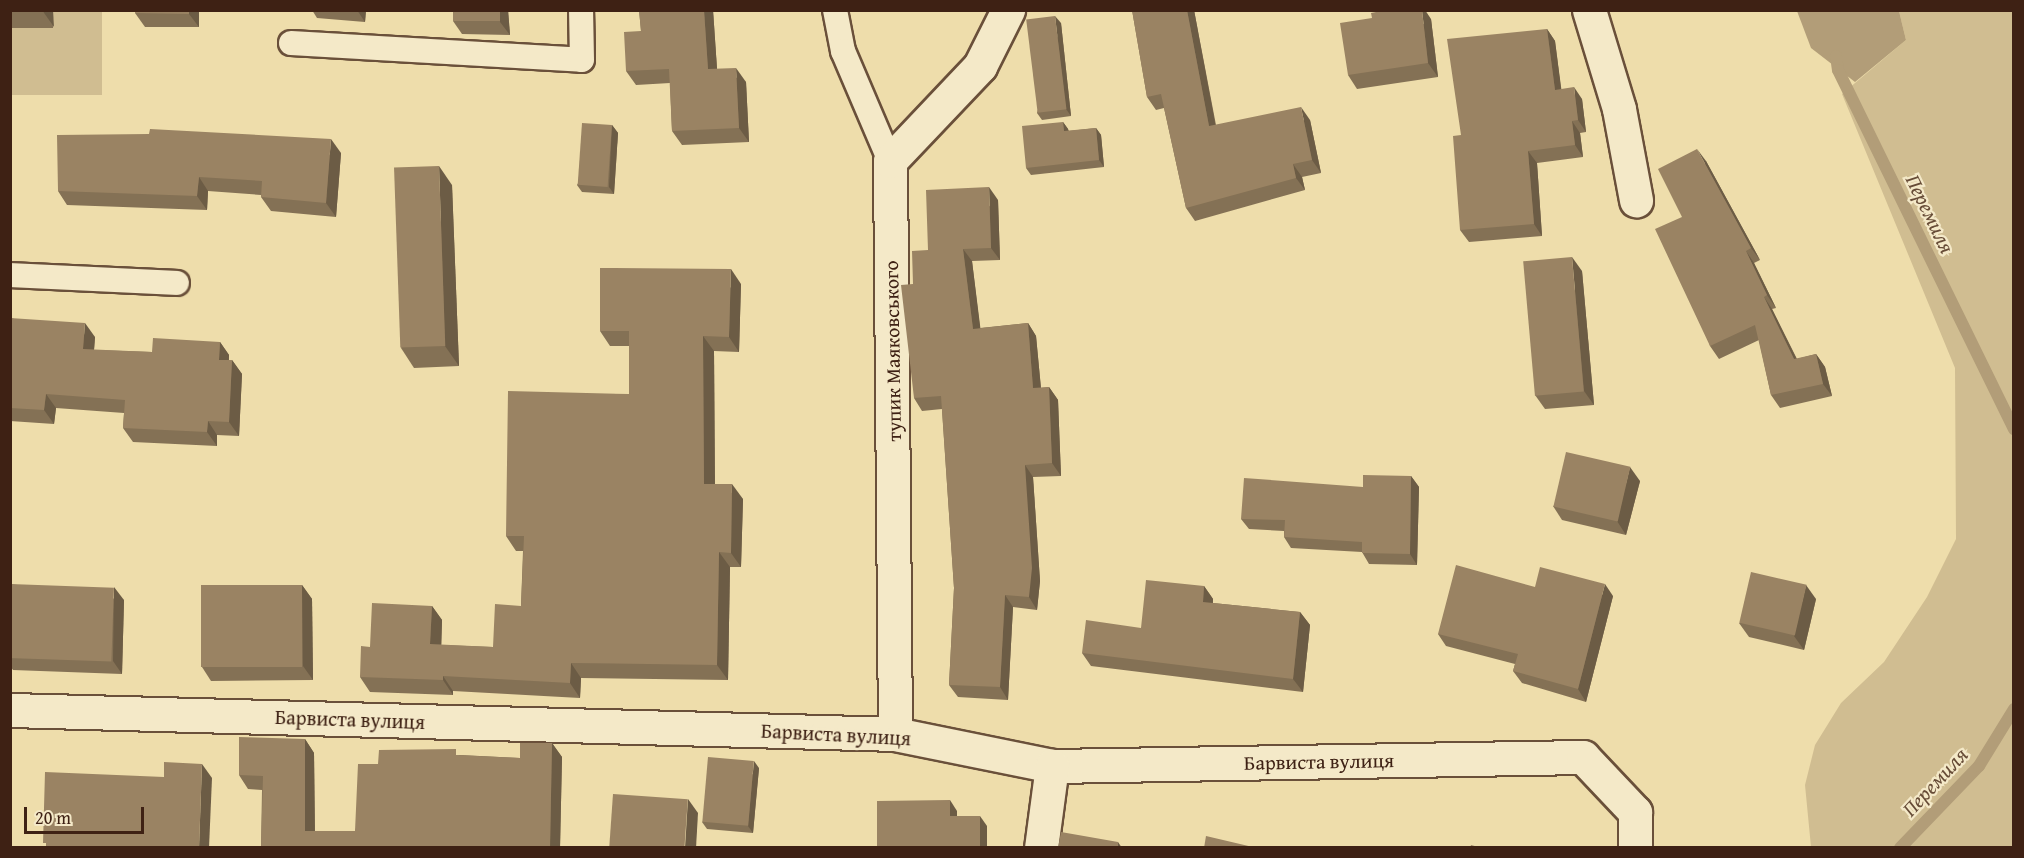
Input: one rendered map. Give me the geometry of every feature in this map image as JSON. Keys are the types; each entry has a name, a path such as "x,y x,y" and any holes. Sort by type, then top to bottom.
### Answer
{"street":[{"path":"890,161 980,66 1008,10"},
{"path":"1589,10 1619,109 1635,200"},
{"name":"тупик Маяковського","path":"890,161 896,734"},
{"name":"Барвиста вулиця","path":"10,710 896,734 1052,766 1583,757 1635,812 1635,848"},
{"path":"1041,848 1052,766"}],"lane":[{"path":"291,43 582,60 581,10"},
{"path":"835,10 843,51 890,161"},
{"path":"10,275 177,284"}],"shaded area":[{"path":"11,11 102,11 102,95 11,95"},
{"path":"1797,11 1899,11 1906,40 1855,82 1811,48"},
{"path":"1899,11 2013,11 2013,847 1811,847 1805,785 1815,745 1841,703 1884,662 1927,597 1956,539 1955,368 1842,94 1906,40"}],"building":[{"path":"135,10 189,10 189,14 135,13"},
{"path":"453,10 500,10 500,21 453,21"},
{"path":"639,10 704,10 708,69 736,68 739,128 672,131 669,69 626,71 624,32 641,31"},
{"path":"1132,10 1187,10 1209,126 1301,107 1312,160 1293,164 1296,178 1186,208 1161,94 1147,97"},
{"path":"1386,10 1422,10 1428,63 1348,75 1340,23 1372,18 1371,13"},
{"path":"1055,16 1066,109 1038,113 1026,20"},
{"path":"1547,29 1555,90 1574,87 1578,120 1572,121 1575,145 1528,151 1534,224 1460,230 1453,136 1461,135 1447,39"},
{"path":"1063,122 1064,131 1096,128 1099,160 1026,168 1022,126"},
{"path":"582,123 612,125 608,187 578,185"},
{"path":"150,129 331,139 326,203 261,197 262,181 199,177 197,196 58,191 57,135 149,134"},
{"path":"1697,149 1751,248 1746,251 1767,295 1764,297 1794,359 1816,354 1823,384 1771,395 1755,325 1710,346 1655,229 1682,217 1658,169"},
{"path":"439,166 445,346 400,347 394,168"},
{"path":"989,187 991,248 963,249 973,329 1028,323 1033,388 1049,387 1052,463 1025,465 1032,568 1029,597 1005,595 1000,687 949,685 954,588 941,396 914,398 901,285 913,284 912,251 928,250 926,190"},
{"path":"1572,257 1584,391 1535,396 1523,261"},
{"path":"600,268 731,269 729,337 703,336 704,484 732,484 731,553 719,552 717,665 571,663 570,683 443,676 443,680 360,677 361,646 370,647 372,603 432,606 430,644 493,647 495,604 521,606 524,536 506,536 508,391 629,394 629,331 600,331"},
{"path":"10,318 85,323 83,349 152,352 153,338 220,342 219,360 232,360 229,422 208,421 207,432 123,428 125,400 46,394 44,410 10,408"},
{"path":"1566,452 1630,467 1618,521 1553,507"},
{"path":"1363,475 1411,476 1410,554 1362,553 1362,542 1284,537 1285,520 1241,519 1244,478 1363,487"},
{"path":"1456,565 1535,587 1540,567 1605,584 1578,689 1513,671 1518,654 1438,634"},
{"path":"1751,572 1807,585 1795,635 1739,623"},
{"path":"1146,580 1204,586 1203,602 1300,612 1293,679 1082,653 1086,620 1141,628"},
{"path":"10,584 114,588 111,662 10,658"},
{"path":"201,585 302,585 302,667 201,667"},
{"path":"239,737 305,739 305,831 355,831 358,764 378,764 379,750 456,749 456,755 520,758 520,743 552,743 550,848 261,848 263,776 239,775"},
{"path":"708,757 754,761 748,826 702,822"},
{"path":"164,762 202,764 199,848 46,848 46,843 43,843 45,772 164,777"},
{"path":"613,794 688,799 684,848 609,848"},
{"path":"950,800 950,816 980,816 980,848 877,848 877,801"},
{"path":"1061,832 1118,842 1118,848 1058,848"},
{"path":"1206,836 1257,848 1204,848"}],"waterway":[{"name":"Перемиля","path":"1836,56 1838,70 2014,429"},
{"name":"Перемиля","path":"1900,848 1979,766 2014,709"}]}
